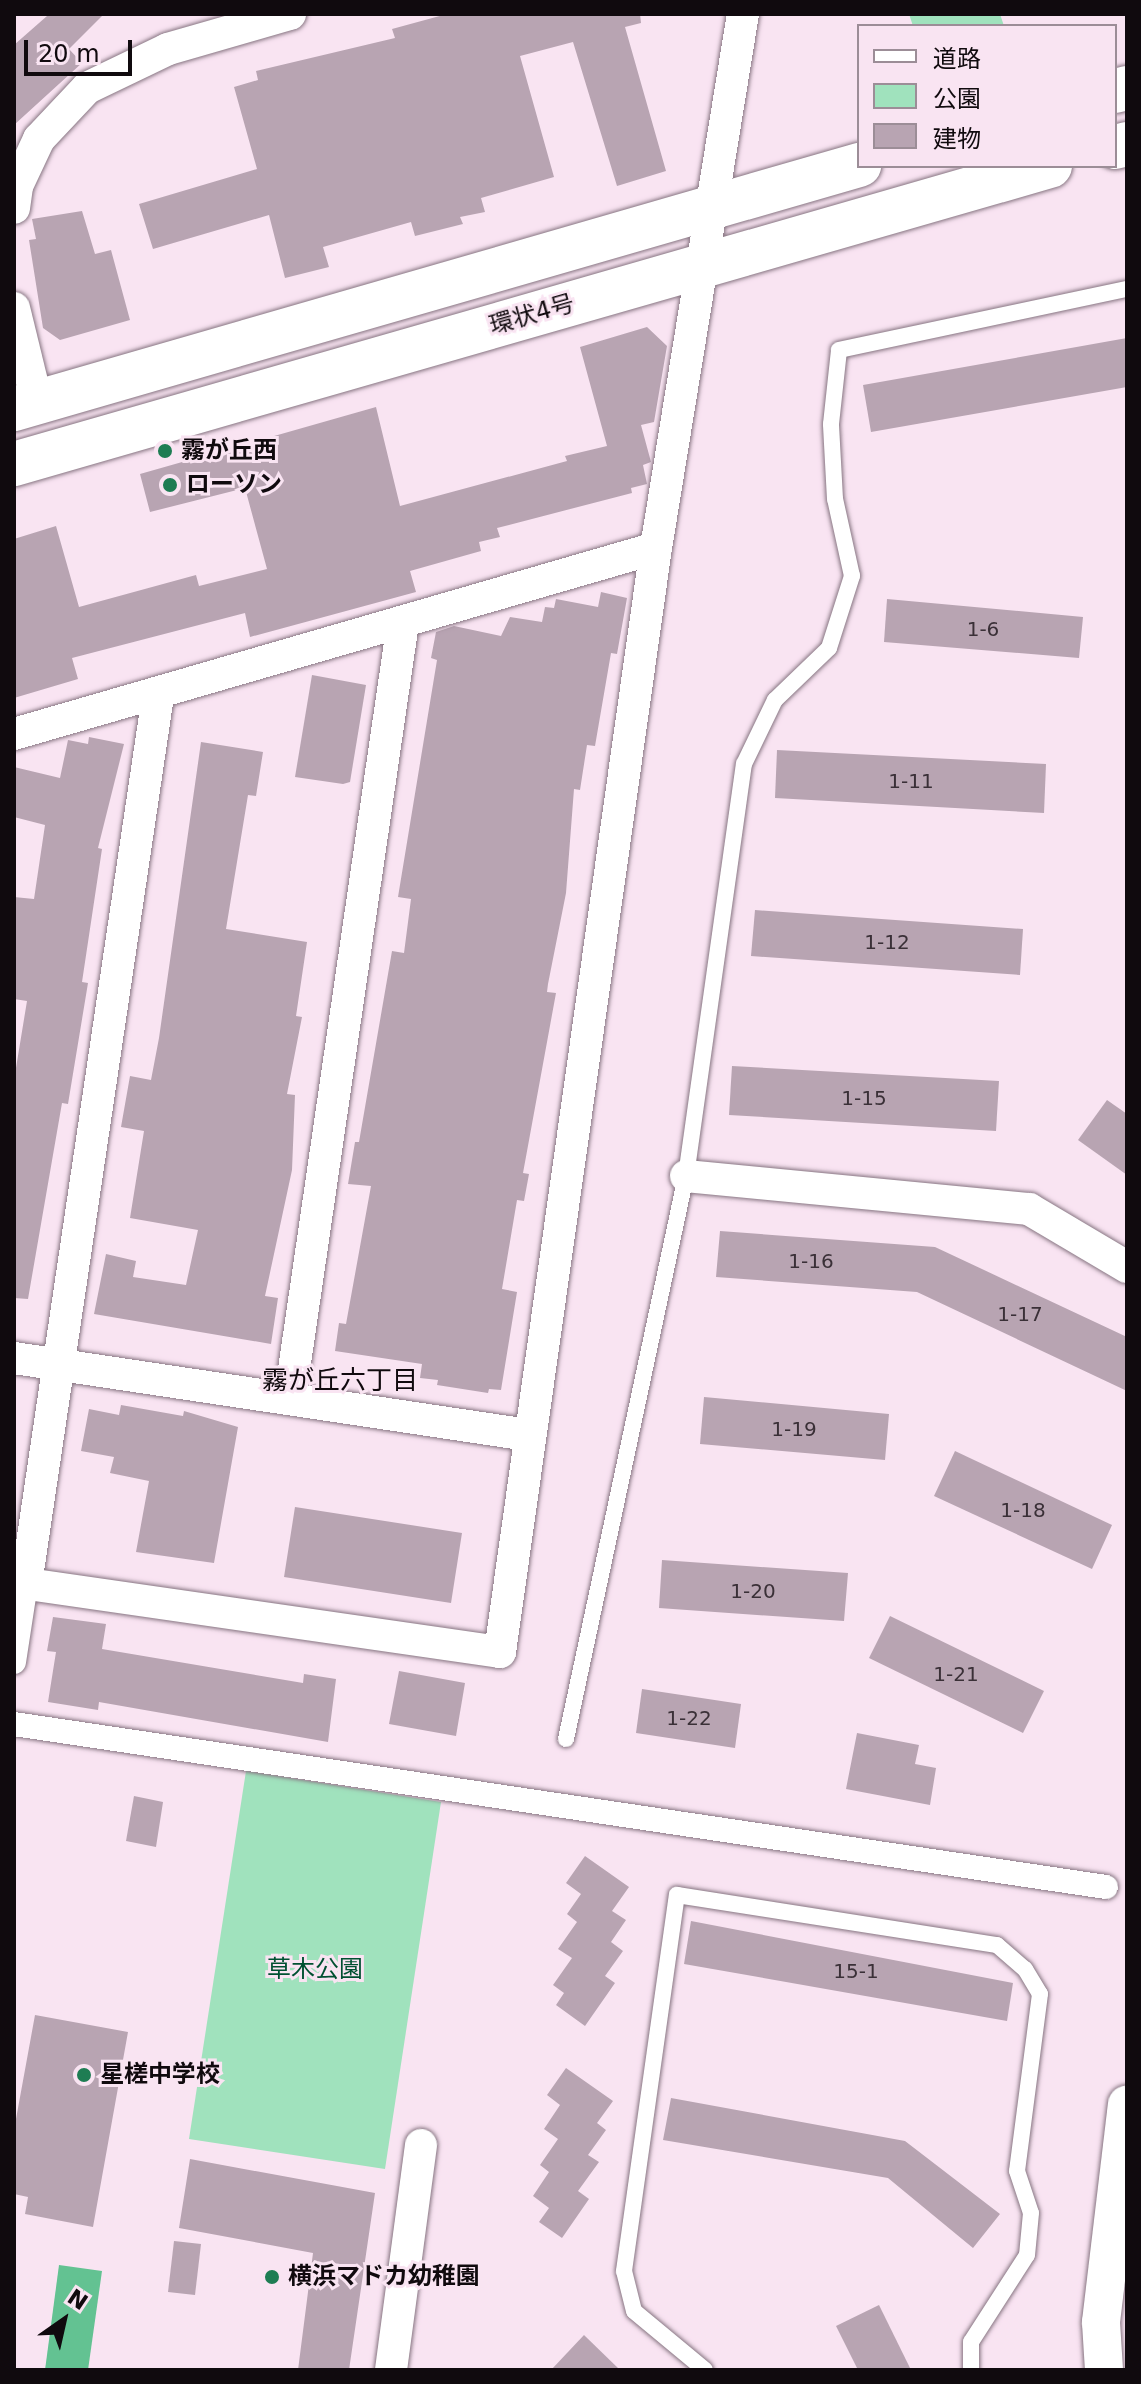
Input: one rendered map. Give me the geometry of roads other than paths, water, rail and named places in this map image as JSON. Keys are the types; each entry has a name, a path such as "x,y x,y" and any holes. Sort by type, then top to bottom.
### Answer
{"main road":[{"path":"26,406 857,166"},
{"name":"環状4号","path":"14,464 1043,168"}],"street":[{"path":"14,208 17,186 39,139 87,88 168,49 290,14"},
{"path":"20,1583 500,1652 528,1435 656,548 743,14"},
{"path":"14,308 26,406"},
{"path":"14,734 158,695 656,548"},
{"path":"290,1397 403,622"},
{"path":"14,1662 20,1583 60,1365 158,695"},
{"path":"686,1176 1029,1209 1127,1267"},
{"path":"14,1358 528,1435"},
{"path":"14,1724 1106,1887"},
{"path":"1104,2370 1101,2322 1127,2105"},
{"path":"391,2370 421,2145"}],"lane":[{"path":"566,1739 686,1176 744,764 775,700 829,648 852,576 835,499 831,424 839,350 1127,289"},
{"path":"705,2370 634,2311 624,2271 677,1895 997,1945 1025,1969 1040,1994 1017,2171 1031,2213 1027,2255 971,2342 971,2370"}],"place":[{"name":"霧が丘西","path":"165,451"},
{"name":"ローソン","path":"170,485"},
{"name":"星槎中学校","path":"84,2075"},
{"name":"横浜マドカ幼稚園","path":"272,2277"}],"district":[{"name":"霧が丘六丁目","path":"340,1381"}],"park label":[{"name":"草木公園","path":"315,1970"}]}
